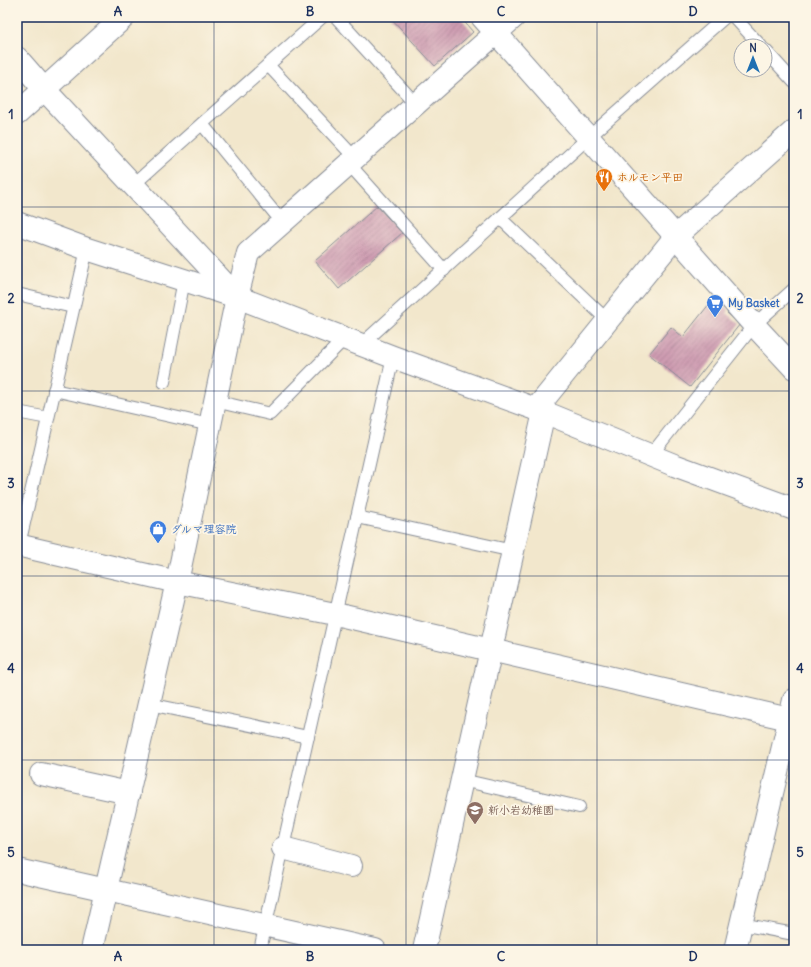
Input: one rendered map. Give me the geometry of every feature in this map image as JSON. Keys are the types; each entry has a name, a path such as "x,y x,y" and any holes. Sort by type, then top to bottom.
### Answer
{"street":[{"path":"17,114 124,17"},
{"path":"92,950 177,582 237,297 248,253 416,104 490,25 514,17"},
{"path":"490,25 754,325 794,368"},
{"path":"17,58 237,297"},
{"path":"424,950 513,551 540,411 607,320 676,236 794,131"},
{"path":"17,222 86,249 237,297 353,342 540,411 674,465 794,509"},
{"path":"18,549 335,614 491,651 792,709 735,950"},
{"path":"41,774 129,793"},
{"path":"283,848 351,866"},
{"path":"17,870 375,950"}],"lane":[{"path":"133,185 322,17"},
{"path":"336,17 416,104"},
{"path":"215,401 270,414 353,342 444,270 589,137 725,17"},
{"path":"734,17 754,38"},
{"path":"773,59 794,82"},
{"path":"268,65 444,270"},
{"path":"202,124 282,222"},
{"path":"500,218 607,320"},
{"path":"18,549 86,249"},
{"path":"164,382 184,280"},
{"path":"651,455 754,325 794,289"},
{"path":"17,294 74,307"},
{"path":"260,950 393,357"},
{"path":"54,390 210,424"},
{"path":"17,412 48,418"},
{"path":"357,517 513,551"},
{"path":"149,704 308,737"},
{"path":"462,780 579,807"},
{"path":"741,924 794,934"}],"building":[{"path":"390,17 460,17 473,32 435,66"},
{"path":"377,206 402,233 339,289 315,261"},
{"path":"714,298 729,310 727,313 740,324 690,387 649,354 671,327 683,337"}],"place":[{"name":"ホルモン平田","path":"604,192"},
{"name":"My Basket","path":"715,318"},
{"name":"ダルマ理容院","path":"158,544"},
{"name":"新小岩幼稚園","path":"475,825"}]}
